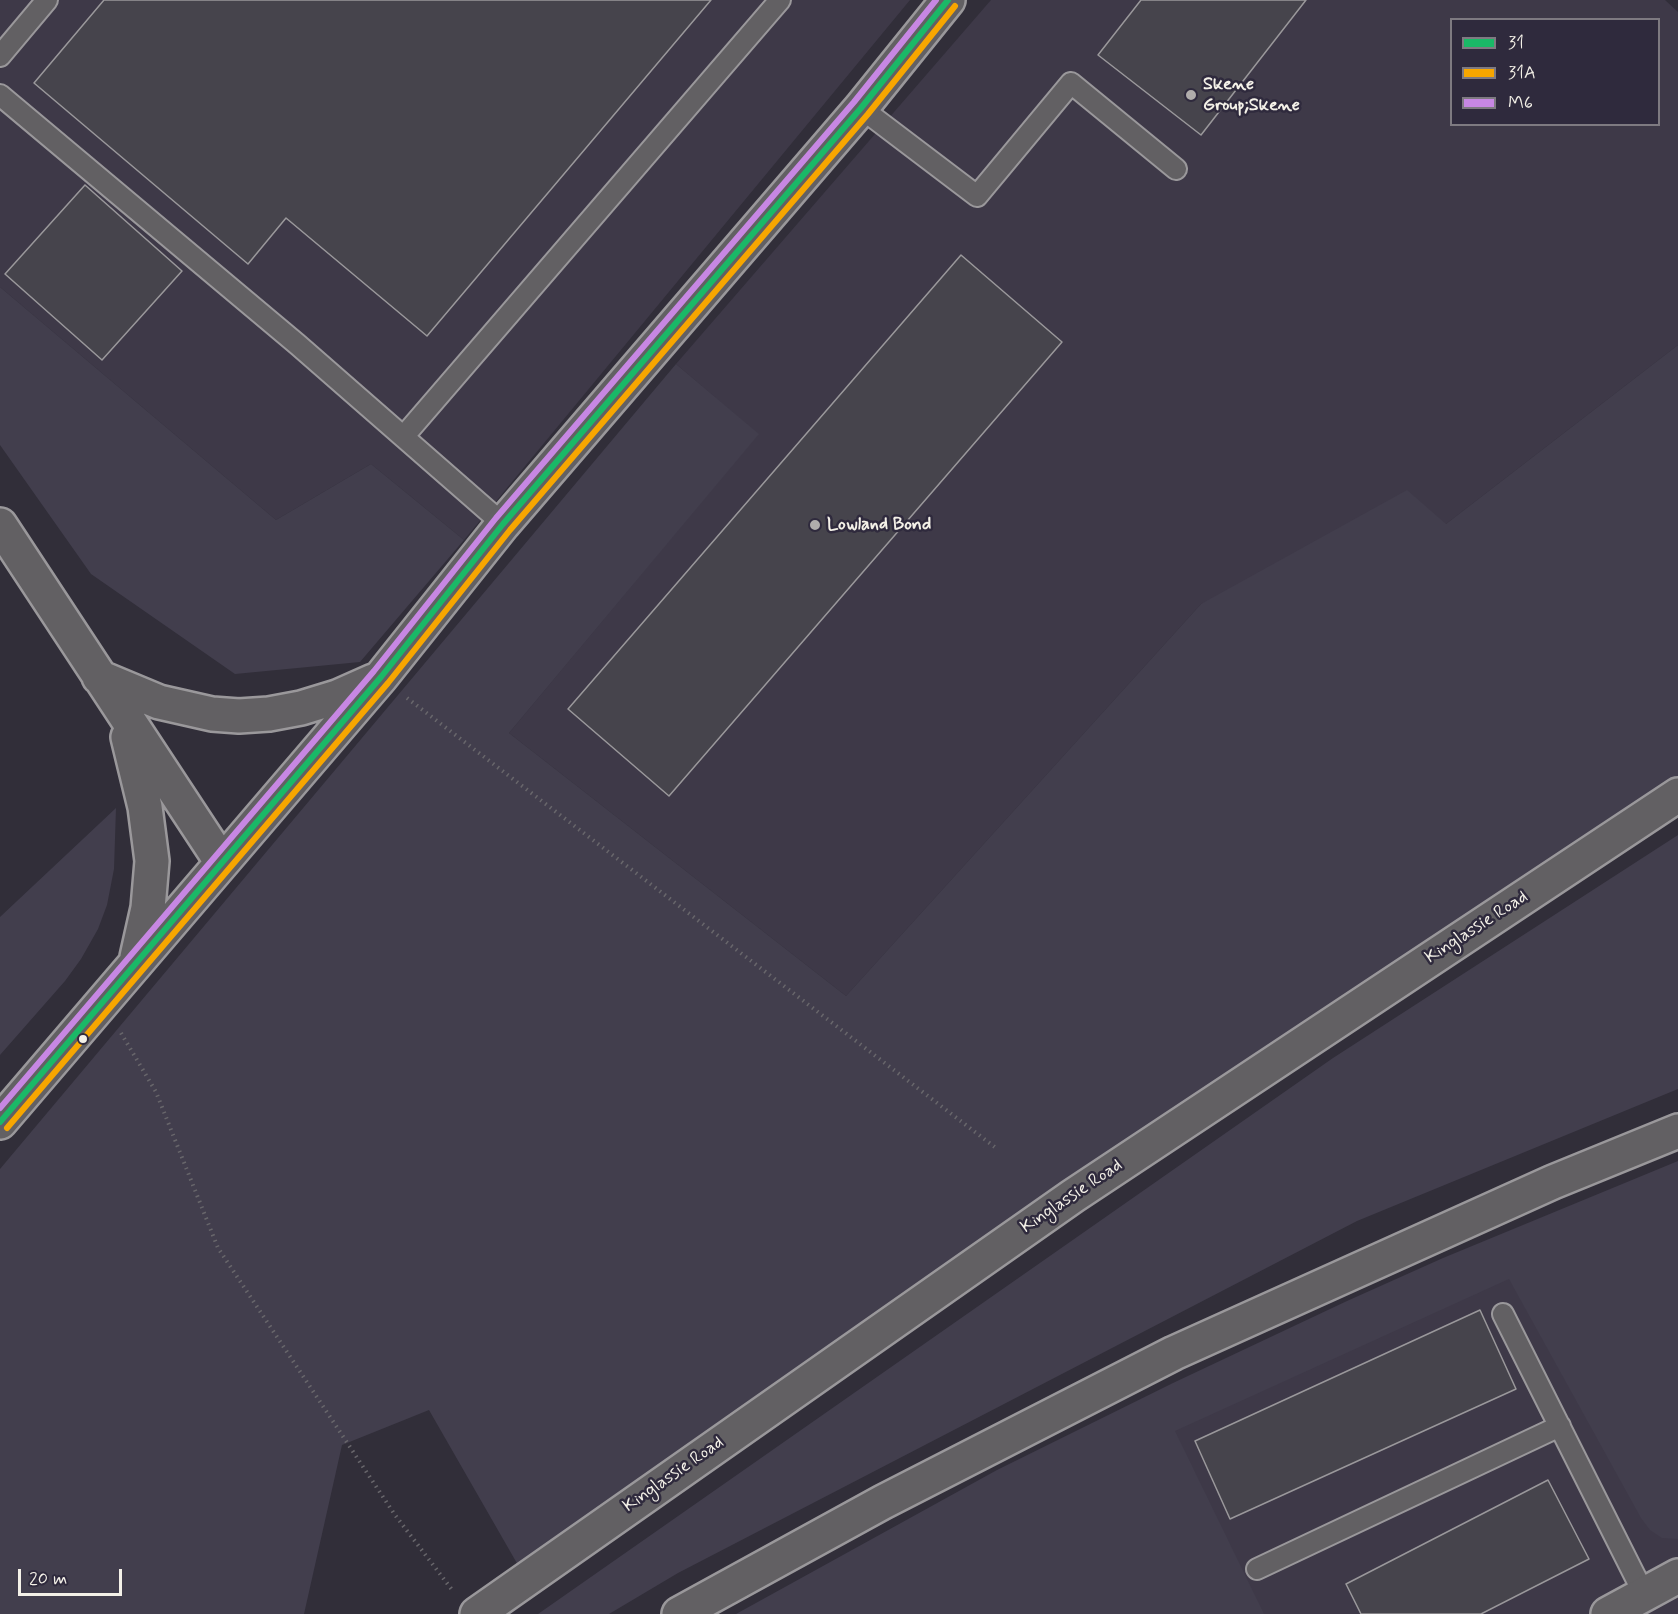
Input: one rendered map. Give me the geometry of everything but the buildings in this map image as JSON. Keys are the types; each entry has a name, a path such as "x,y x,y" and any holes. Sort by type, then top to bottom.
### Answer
{"street":[{"path":"0,1122 221,861 381,677 503,524 861,108 948,0"},
{"path":"0,525 221,861"},
{"path":"99,676 159,702 212,714 239,716 269,714 301,708 337,697 381,677"},
{"path":"120,709 137,769 152,861 148,908 135,965"},
{"name":"Kinglassie Road","path":"477,1614 1073,1196 1678,795"},
{"path":"679,1614 883,1502 1174,1353 1553,1182 1678,1131"},
{"path":"1608,1614 1678,1576"}],"lane":[{"path":"0,56 47,0"},
{"path":"404,436 780,0"},
{"path":"861,108 977,196 1071,83 1176,168"},
{"path":"0,95 297,344 503,524"},
{"path":"1503,1314 1644,1594"},
{"path":"1257,1569 1560,1426"}],"path":[{"path":"381,677 996,1148"},
{"path":"98,1009 125,1038 156,1092 218,1248 395,1515 444,1580"}],"shaded area":[{"path":"0,0 910,0 464,540 371,464 276,520 0,287"},
{"path":"991,0 1665,0 1678,12 1678,345 1446,524 1201,604 846,996 509,733 758,434 676,364"},
{"path":"0,287 276,520 371,464 464,540 360,662 235,674 91,574 0,445"},
{"path":"1678,345 1678,795 526,1579 429,1410 342,1445 304,1614 0,1614 0,1169 676,364 759,434 509,733 846,996 1201,604 1407,490 1446,524"},
{"path":"116,808 114,869 107,905 98,929 65,981 0,1055 0,917"},
{"path":"1678,835 1678,1089 1357,1221 678,1573 609,1614 538,1614 1333,1058"},
{"path":"1678,1161 1678,1539 1662,1538 1650,1530 1641,1518 1509,1279 1175,1431 1264,1614 736,1614 997,1470 1173,1383 1443,1258"},
{"path":"1678,1200 1678,1614 844,1614 1162,1433"}],"transit line":[{"name":"M6","path":"0,1108 374,671 496,518 854,102 936,0"},
{"name":"31","path":"0,1122 381,677 503,524 861,108 948,0"},
{"name":"31A","path":"7,1128 388,683 510,530 868,114 955,6"}],"place":[{"name":"Skene Group;Skene","path":"1191,95"},
{"name":"Lowland Bond","path":"815,525"}]}
